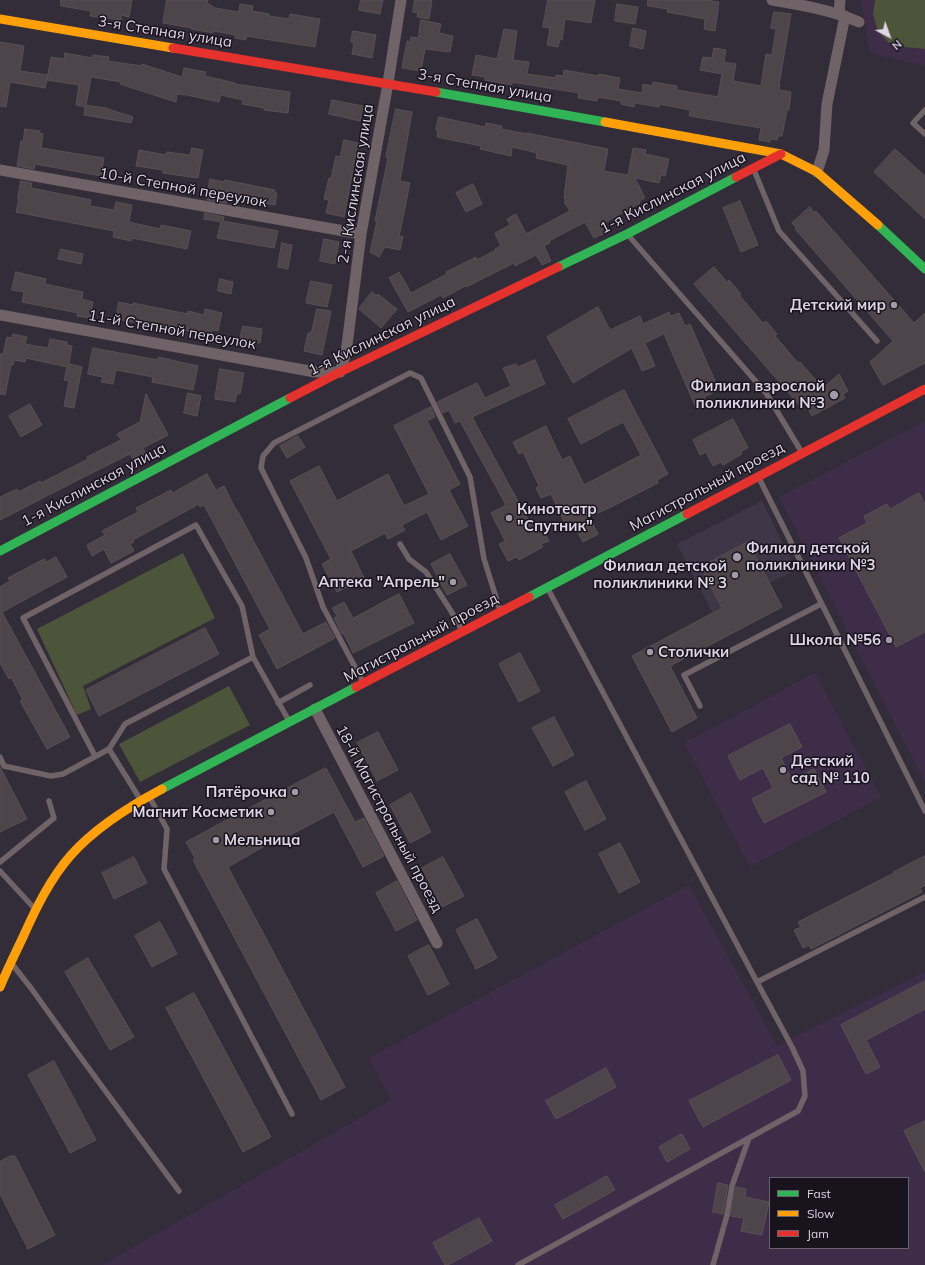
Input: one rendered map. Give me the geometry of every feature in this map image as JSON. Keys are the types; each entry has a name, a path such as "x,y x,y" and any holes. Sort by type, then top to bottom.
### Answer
{"street":[{"name":"2-я Кислинская улица","path":"340,372 346,353 361,234 401,0"},
{"path":"772,0 812,7 842,15 859,22"},
{"path":"816,172 824,150 827,104 842,15 840,0"},
{"name":"3-я Степная улица","path":"0,19 388,83 781,154 816,172 865,213 925,269"},
{"name":"1-я Кислинская улица","path":"0,551 340,372 627,234 781,154"},
{"name":"10-й Степной переулок","path":"0,170 361,234"},
{"name":"11-й Степной переулок","path":"0,315 315,372 340,372"},
{"name":"Магистральный проезд","path":"0,987 36,910 54,878 70,856 87,839 118,816 145,799 925,389"},
{"name":"18-й Магистральный проезд","path":"315,710 437,943"}],"lane":[{"path":"925,110 913,123 925,134"},
{"path":"753,168 779,231 877,341"},
{"path":"627,234 766,393 802,453"},
{"path":"364,684 323,607 306,558 261,468 263,456 274,443 410,373 421,378 470,477 484,559 501,612"},
{"path":"758,476 925,811"},
{"path":"95,756 23,618 196,525 242,606 253,657 289,723"},
{"path":"400,544 409,559 426,572 463,632"},
{"path":"518,1265 798,1111 805,1096 803,1071 792,1047 547,588"},
{"path":"700,706 684,675 821,604"},
{"path":"0,757 4,766 51,776 63,774 110,749 125,724 253,657"},
{"path":"278,703 310,685"},
{"path":"110,749 167,829 164,869 292,1114"},
{"path":"0,862 54,818 49,801"},
{"path":"0,871 36,910"},
{"path":"757,982 925,897"},
{"path":"11,962 179,1191"},
{"path":"713,1265 727,1215 732,1186 749,1138"}],"shaded area":[{"path":"861,0 925,0 925,66 870,53"},
{"name":"Школа №56","path":"925,421 925,783 779,497"},
{"name":"Филиал детской поликлиники №3","path":"762,501 796,570 712,612 677,544"},
{"name":"Детский сад № 110","path":"815,673 881,797 750,867 684,743"},
{"path":"689,885 777,1046 925,972 925,1265 102,1265 391,1100 369,1058"}],"green space":[{"path":"875,0 925,0 925,49 905,47 889,43 878,31 873,14"},
{"path":"183,553 215,618 83,686 91,709 77,715 37,629"},
{"path":"229,686 250,725 140,782 119,744"}],"building":[{"path":"61,0 132,0 129,17 121,15 121,20 90,16 91,11 61,6"},
{"path":"167,0 208,0 207,3 215,8 239,12 240,4 253,6 252,11 269,14 269,16 289,19 290,14 320,19 315,47 246,36 246,40 235,38 235,35 214,31 213,33 163,23"},
{"path":"361,0 383,0 380,14 359,10"},
{"path":"415,0 432,0 429,19 417,17 418,13 413,12"},
{"path":"548,0 595,0 591,23 565,19 562,40 560,39 558,47 547,45 550,28 543,27"},
{"path":"648,0 707,0 719,2 715,31 704,29 705,19 667,12 668,9 648,6"},
{"path":"617,4 638,7 635,24 615,21"},
{"path":"774,12 791,14 779,90 791,92 789,110 787,110 782,136 778,136 777,140 770,139 770,142 759,140 761,128 689,116 690,110 659,104 659,107 635,103 634,107 621,104 621,101 598,97 597,101 578,98 579,93 512,82 512,85 485,80 485,77 472,75 476,55 497,59 504,29 517,31 513,60 529,62 527,74 556,78 556,75 563,76 564,70 599,76 599,74 620,78 618,89 642,93 643,84 652,86 653,82 677,86 677,90 718,97 722,74 700,70 703,57 712,58 714,48 726,50 724,62 736,64 733,81 761,86 766,54 772,55 776,29 771,28"},
{"path":"421,20 441,24 439,33 453,36 450,52 425,49 421,71 402,68 407,41 410,42 411,37 418,38"},
{"path":"633,28 646,31 643,49 630,46"},
{"path":"353,31 376,35 372,58 352,54 354,43 351,42"},
{"path":"0,42 24,46 20,71 48,75 45,88 10,82 6,107 0,106"},
{"path":"65,53 92,58 93,55 109,57 108,61 142,66 142,64 182,77 184,68 206,72 205,76 235,84 290,92 288,113 264,110 264,108 242,104 243,100 221,95 219,102 177,94 176,102 120,84 121,82 91,77 86,105 105,108 133,117 131,123 84,115 85,107 76,105 79,85 47,80 51,57 64,59"},
{"path":"332,100 363,106 360,121 329,114"},
{"path":"396,109 412,112 400,181 410,183 399,237 403,236 400,250 385,247 379,257 370,252 377,221 375,221"},
{"path":"439,117 485,127 486,123 502,126 501,129 608,149 604,171 628,175 633,148 646,150 645,154 669,159 665,176 661,175 659,183 635,178 645,198 639,201 640,203 600,225 605,233 594,238 585,222 549,241 550,243 544,246 551,261 542,265 536,255 515,266 514,263 443,298 441,295 408,312 389,278 399,272 411,293 447,274 446,272 476,257 477,260 496,250 495,249 501,246 495,233 510,225 507,219 516,214 526,234 570,211 564,202 566,201 564,198 568,165 536,158 537,153 512,147 511,156 480,149 481,146 437,137 438,131 436,130"},
{"path":"25,129 40,131 39,133 43,134 41,148 104,158 101,176 35,164 34,169 17,166 21,141 23,141"},
{"path":"344,140 358,143 344,217 326,213 329,200 324,199 336,156 340,157"},
{"path":"192,148 203,150 198,178 163,173 163,170 136,166 139,150 166,155 167,152 190,155"},
{"path":"895,149 925,176 925,219 874,172"},
{"path":"210,179 224,182 225,180 275,190 274,193 277,193 275,205 228,197 227,203 207,200"},
{"path":"21,181 32,183 31,188 91,200 90,206 114,210 116,202 132,205 129,222 160,229 161,225 191,231 187,249 132,238 131,241 113,237 114,231 16,212"},
{"path":"473,184 482,204 466,212 456,193"},
{"path":"740,201 758,245 741,252 723,208"},
{"path":"810,207 814,213 816,211 914,323 925,313 925,363 883,385 870,362 893,341 795,229 797,228 792,223"},
{"path":"205,213 224,217 223,221 278,231 274,248 217,238 221,222 204,219"},
{"path":"324,239 339,242 335,264 320,261"},
{"path":"282,243 292,245 288,269 278,267"},
{"path":"61,249 83,254 81,264 58,259"},
{"path":"714,267 727,282 729,280 741,294 739,295 763,323 766,321 777,334 775,336 798,363 800,362 823,388 839,374 848,391 843,394 845,398 812,416 805,403 801,407 694,284"},
{"path":"16,272 46,279 45,284 83,292 82,299 93,302 90,318 77,316 78,313 22,302 24,292 12,290"},
{"path":"220,279 233,282 231,294 218,291"},
{"path":"311,281 332,285 327,307 306,303"},
{"path":"372,292 377,296 378,294 397,309 381,328 359,309"},
{"path":"119,302 133,305 133,303 188,314 188,311 204,315 205,309 222,313 218,331 212,330 211,335 183,330 182,334 169,331 170,329 116,319"},
{"path":"598,307 610,330 640,316 643,324 669,312 671,316 679,313 685,326 690,324 719,390 704,397 707,405 697,410 664,334 645,343 655,366 642,371 632,348 573,383 547,337"},
{"path":"317,309 331,311 322,355 304,351 308,333 311,333"},
{"path":"243,326 262,329 260,343 240,339"},
{"path":"13,334 27,337 25,344 48,348 50,339 67,342 67,345 72,346 69,364 82,367 74,408 64,406 69,381 64,380 67,367 26,358 25,362 14,360 13,365 11,365 5,395 0,394 0,354 3,354 7,337 12,338"},
{"path":"93,348 158,360 158,357 198,366 193,390 152,382 153,377 116,370 113,384 101,382 103,377 88,374"},
{"path":"535,360 545,384 472,417 531,525 538,521 549,541 541,544 543,547 519,560 517,557 508,561 499,544 505,541 491,513 506,505 460,421 455,423 449,410 443,413 437,402 477,383 485,398 511,386 503,368 516,364 517,367"},
{"path":"220,369 244,373 240,394 237,393 235,402 215,399"},
{"path":"624,390 668,474 657,480 658,483 589,517 598,534 583,542 576,529 569,532 551,494 541,498 536,488 539,486 523,452 519,454 513,442 546,426 562,460 570,456 584,485 641,455 623,422 581,444 568,419"},
{"path":"188,393 201,396 197,416 184,413"},
{"path":"146,394 168,435 143,448 146,454 134,461 130,454 0,520 0,497 17,489 18,492 40,481 41,483 121,440 117,434 140,422"},
{"path":"30,404 42,425 21,437 9,416"},
{"path":"431,407 435,417 427,421 460,484 449,490 468,526 441,540 427,512 402,525 405,530 388,539 385,533 351,551 364,578 337,592 322,564 331,559 290,481 319,466 337,501 388,474 404,506 429,494 394,426"},
{"path":"733,419 748,448 740,452 742,454 723,465 721,462 713,466 706,452 700,455 693,440"},
{"path":"298,436 305,447 287,458 280,446"},
{"path":"207,474 216,490 224,486 303,634 326,622 335,638 277,669 259,635 270,629 204,505 200,507 199,504 133,540 134,542 130,544 134,551 111,563 104,549 92,556 87,545 105,535 102,531 138,512 136,508 171,490 172,493"},
{"path":"919,493 925,504 925,632 896,647 839,538 867,523 864,516 887,504 890,509"},
{"path":"748,542 782,607 670,666 697,718 672,732 632,656 722,608 701,567"},
{"path":"450,554 467,585 447,595 431,564"},
{"path":"56,557 67,577 2,612 70,737 47,749 20,701 23,700 11,677 9,679 0,663 0,587 10,581 8,578 44,559 46,562"},
{"path":"399,594 414,623 353,653 334,618 337,616 332,608 344,602 353,618"},
{"path":"205,628 219,654 99,716 86,690"},
{"path":"520,653 540,691 519,702 499,664"},
{"path":"554,717 574,755 553,766 532,728"},
{"path":"790,724 802,747 781,758 792,780 814,769 826,792 764,823 752,799 773,788 763,768 740,780 728,756"},
{"path":"378,732 398,770 377,781 357,743"},
{"path":"0,767 27,819 0,832"},
{"path":"326,768 355,822 364,818 384,856 363,867 334,812 271,845 270,843 228,867 345,1087 321,1100 193,860 195,858 186,842"},
{"path":"586,781 606,819 585,830 565,792"},
{"path":"411,793 431,832 410,843 390,805"},
{"path":"620,843 640,882 619,893 599,854"},
{"path":"925,856 925,885 920,888 922,892 811,949 809,945 803,948 794,930 801,927 798,922"},
{"path":"134,857 147,883 114,899 102,873"},
{"path":"443,857 464,896 442,907 422,868"},
{"path":"397,881 417,920 396,931 376,893"},
{"path":"477,919 497,958 476,969 456,930"},
{"path":"160,922 177,954 152,967 135,936"},
{"path":"429,945 449,984 428,995 408,956"},
{"path":"88,958 134,1037 110,1050 65,972"},
{"path":"925,981 925,1009 866,1040 880,1067 866,1074 841,1025"},
{"path":"194,993 271,1137 243,1152 166,1008"},
{"path":"778,1055 791,1080 703,1127 689,1101"},
{"path":"54,1061 96,1140 70,1153 28,1075"},
{"path":"606,1068 616,1087 556,1119 546,1101"},
{"path":"925,1121 925,1172 904,1131"},
{"path":"682,1134 690,1149 667,1162 659,1147"},
{"path":"10,1156 15,1156 55,1235 28,1249 0,1194 0,1162"},
{"path":"607,1176 615,1190 563,1219 555,1205"},
{"path":"718,1183 728,1185 723,1214 713,1212"},
{"path":"736,1187 746,1189 745,1197 769,1202 762,1235 741,1231 744,1218 731,1216"},
{"path":"479,1218 492,1241 448,1265 445,1265 433,1243"}],"traffic: fast":[{"path":"436,92 605,122"},
{"path":"558,267 627,234 736,177"},
{"path":"878,225 925,269"},
{"path":"0,551 290,398"},
{"path":"529,597 687,514"},
{"path":"162,789 356,687"}],"traffic: slow":[{"path":"0,19 173,48"},
{"path":"605,122 781,154 817,172 878,225"},
{"path":"0,987 38,905 63,864 91,835 102,826 162,789"}],"traffic: jam":[{"path":"173,48 436,92"},
{"path":"736,177 781,154"},
{"path":"290,398 340,372 558,267"},
{"path":"687,514 925,389"},
{"path":"356,687 529,597"}],"place":[{"name":"Детский мир","path":"894,305"},
{"name":"Филиал взрослой поликлиники №3","path":"834,395"},
{"name":"Кинотеатр \"Спутник\"","path":"509,518"},
{"name":"Филиал детской поликлиники №3","path":"737,557"},
{"name":"Филиал детской поликлиники № 3","path":"735,575"},
{"name":"Аптека \"Апрель\"","path":"453,582"},
{"name":"Школа №56","path":"889,640"},
{"name":"Столички","path":"650,652"},
{"name":"Детский сад № 110","path":"783,770"},
{"name":"Пятёрочка","path":"295,792"},
{"name":"Магнит Косметик","path":"271,812"},
{"name":"Мельница","path":"216,840"}]}
